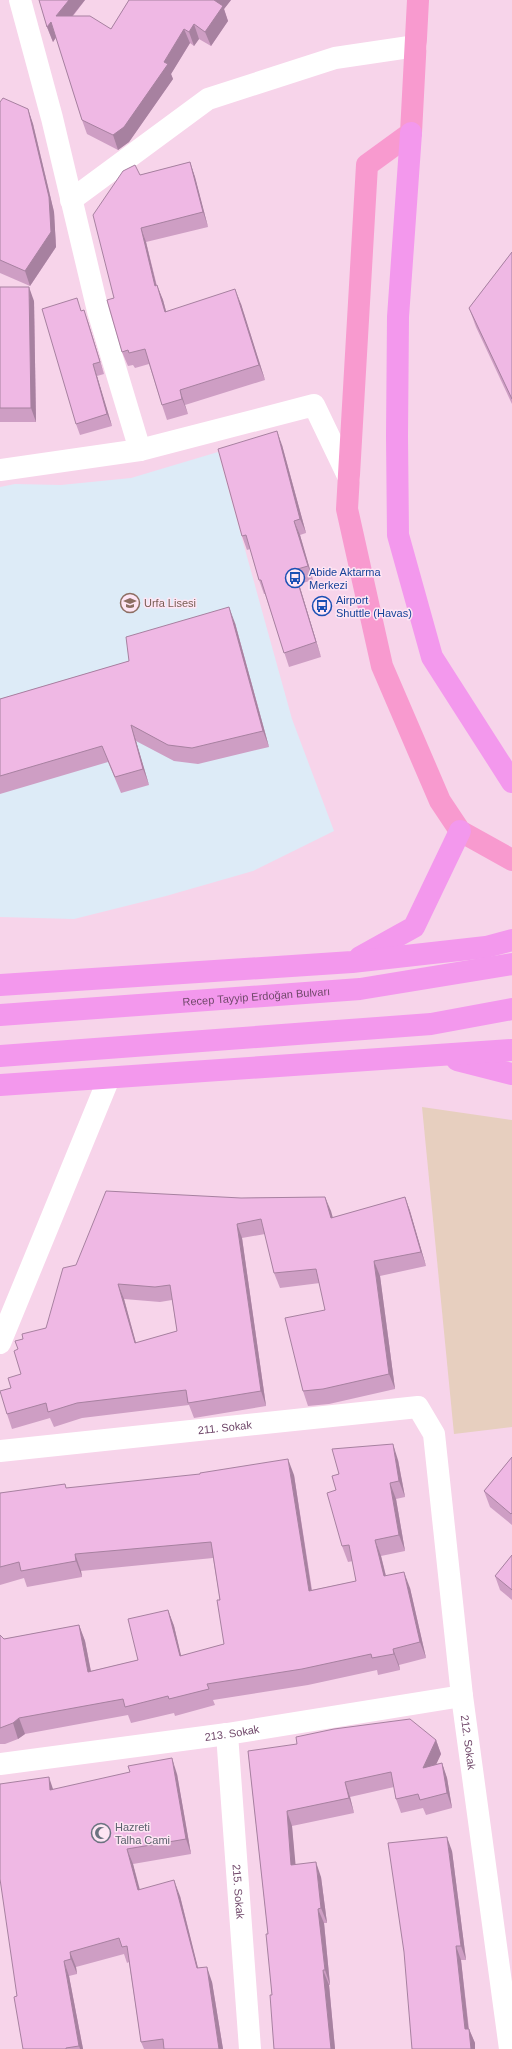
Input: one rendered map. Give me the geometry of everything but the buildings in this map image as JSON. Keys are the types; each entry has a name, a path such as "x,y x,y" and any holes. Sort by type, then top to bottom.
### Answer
{"highway":[{"path":"411,132 398,317 398,535 432,657 512,781"},
{"path":"352,962 414,927 460,831"},
{"path":"0,985 352,962 486,947 512,940"},
{"name":"Recep Tayyip Erdoğan Bulvarı","path":"0,1015 360,988 512,964"},
{"path":"0,1056 431,1024 512,1009"},
{"path":"0,1085 512,1050"},
{"path":"438,1056 512,1074"}],"main road":[{"path":"418,0 411,132 367,165 347,509 382,666 440,801 460,831 512,860"}],"street":[{"path":"20,0 52,118 98,311 140,450"},
{"path":"71,200 208,99 334,58 416,46"},
{"path":"0,470 140,450 314,405 349,478"},
{"path":"0,1343 108,1078"},
{"name":"211. Sokak","path":"0,1451 418,1407 434,1434"},
{"name":"212. Sokak","path":"434,1434 462,1696 510,2049"},
{"name":"213. Sokak","path":"0,1764 227,1734 462,1696"},
{"name":"215. Sokak","path":"227,1734 250,2049"}],"shaded area":[{"path":"0,0 512,0 512,2049 0,2049"},
{"name":"Urfa Lisesi","path":"218,452 292,719 334,831 253,871 166,896 74,919 0,917 0,487 15,484 61,485 131,478"},
{"path":"422,1107 512,1120 512,1427 454,1434"}],"place":[{"name":"Abide Aktarma Merkezi","path":"295,578"},
{"name":"Urfa Lisesi","path":"130,603"},
{"name":"Airport Shuttle (Havas)","path":"322,606"},
{"name":"Hazreti Talha Cami","path":"101,1833"}]}
